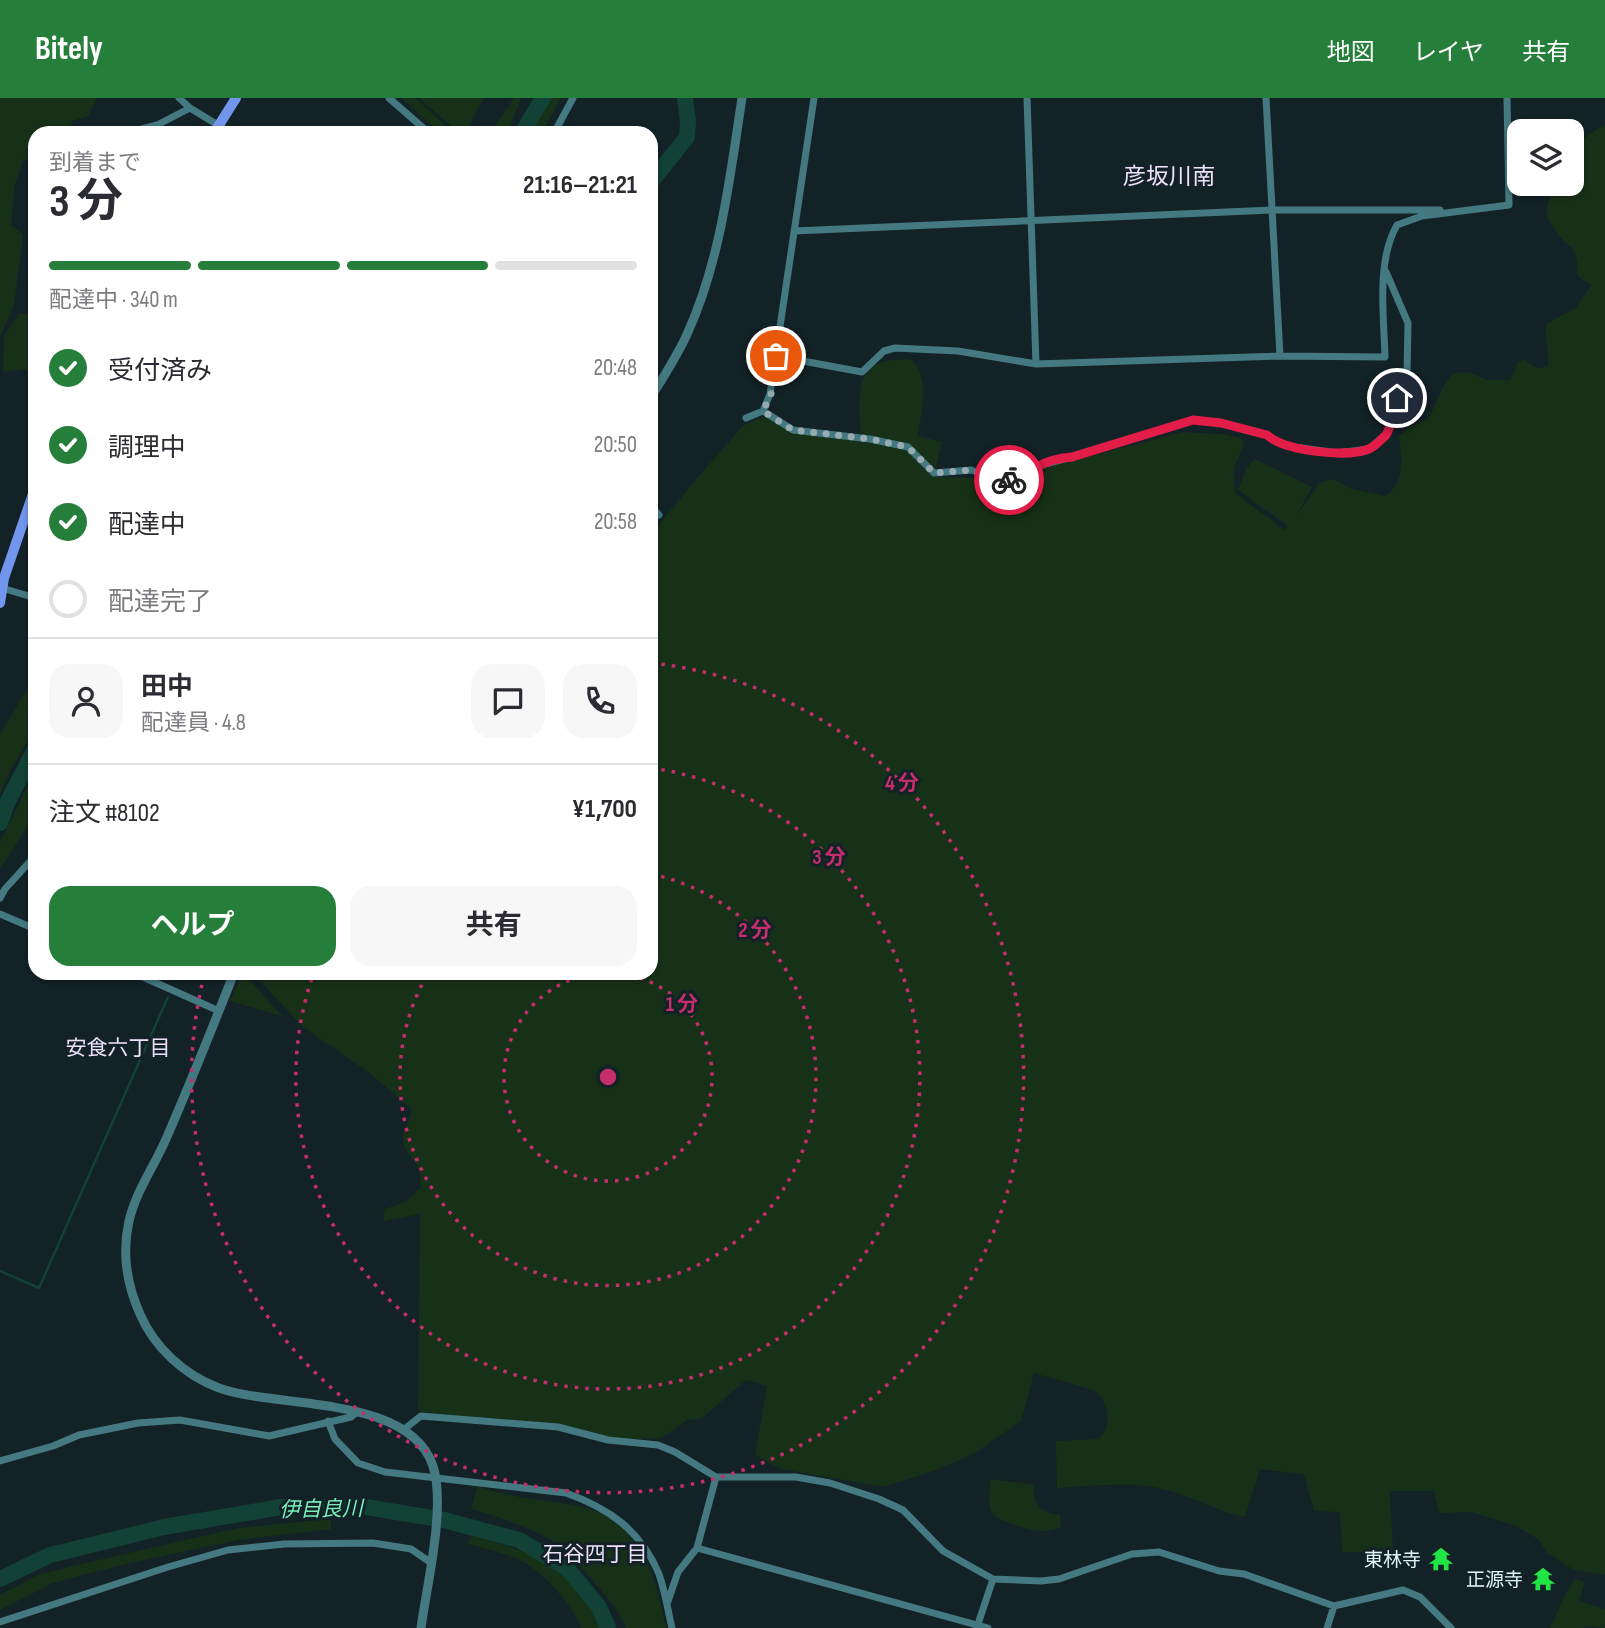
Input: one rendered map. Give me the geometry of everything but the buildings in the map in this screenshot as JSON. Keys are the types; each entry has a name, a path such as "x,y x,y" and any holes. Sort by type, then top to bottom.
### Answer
{"main road":[{"path":"218,126 236,98"},
{"path":"0,603 2,581 28,509"}],"street":[{"path":"179,98 212,126"},
{"path":"389,98 421,126"},
{"path":"558,126 573,98"},
{"path":"658,385 688,331 702,295 724,211 742,98"},
{"path":"746,418 763,411 771,394 814,98"},
{"path":"1027,98 1036,364"},
{"path":"1266,98 1280,356"},
{"path":"776,356 862,372 884,351 895,348 958,351 1036,364 1280,356 1385,357 1384,268 1388,244 1397,225 1422,216 1508,205 1507,98"},
{"path":"153,126 190,108"},
{"path":"794,232 1273,210 1477,210"},
{"path":"763,411 793,430 870,439 908,447 934,473 971,470 1000,480 1017,480 1041,465 1059,458 1072,457 1193,420 1221,423 1267,435 1288,446 1337,453 1370,449 1387,433 1406,373 1408,323 1384,268"},
{"path":"2,581 28,594"},
{"path":"0,898 28,864"},
{"path":"0,914 28,926"},
{"path":"151,980 220,1009"},
{"path":"231,980 195,1075 155,1165 138,1193 129,1221 127,1276 134,1301 153,1339 195,1377 220,1388 357,1412 382,1419 403,1430 424,1448 436,1478 436,1524 421,1628"},
{"path":"0,1461 53,1446 79,1435 138,1423 180,1420 269,1436 351,1417 357,1412"},
{"path":"403,1430 421,1416 558,1427 608,1440 658,1446 675,1452 716,1477 796,1477 830,1483 903,1510 943,1551 993,1579 1059,1579 1132,1553 1159,1552 1219,1571 1244,1574 1334,1606 1404,1591 1420,1597 1451,1628"},
{"path":"328,1421 335,1438 358,1463 384,1472 566,1493 594,1502 633,1532 649,1554 660,1576 673,1628"},
{"path":"666,1605 678,1572 697,1548 716,1477"},
{"path":"0,1622 228,1550 284,1544 373,1543 411,1549 431,1558"},
{"path":"697,1548 988,1628"},
{"path":"977,1627 993,1579"},
{"path":"1327,1628 1334,1606"}],"green space":[{"path":"0,98 97,98 88,116 72,121 71,126 28,126 28,160 23,160 15,184 11,224 23,235 14,305 0,337"},
{"path":"402,98 415,98 446,126 432,126"},
{"path":"419,98 484,98 469,126 451,126"},
{"path":"514,98 521,98 511,126 495,126"},
{"path":"547,98 561,98 546,126 535,126"},
{"path":"1605,125 1605,1575 1574,1570 1546,1552 1538,1539 1516,1526 1472,1512 1439,1513 1434,1491 1390,1491 1393,1552 1342,1552 1340,1512 1314,1511 1304,1474 1260,1469 1245,1517 1154,1487 1112,1484 1057,1488 1056,1441 1098,1439 1106,1428 1108,1415 1104,1402 1096,1391 1034,1373 1021,1421 975,1453 937,1470 883,1487 781,1469 755,1455 767,1386 746,1380 701,1419 687,1420 661,1438 628,1440 418,1411 420,1214 384,1221 383,1215 385,1209 405,1202 420,1188 417,1165 403,1141 403,1132 411,1109 371,1074 303,1027 259,980 658,980 658,526 744,425 763,417 815,433 861,441 860,394 862,381 868,371 878,364 892,360 912,360 918,368 923,386 918,436 942,442 933,477 973,478 1019,495 1049,467 1183,432 1241,438 1244,444 1234,468 1235,493 1285,530 1288,526 1238,490 1246,469 1255,459 1312,487 1296,516 1320,482 1333,479 1352,489 1385,496 1396,484 1401,469 1399,436 1409,427 1428,419 1445,383 1454,373 1468,372 1487,380 1510,380 1518,362 1524,359 1538,368 1548,365 1546,324 1576,308 1591,285 1577,274 1574,250 1558,234 1547,214 1551,196 1584,196 1584,139"},
{"path":"19,313 28,315 28,371 23,369 3,372 4,336"},
{"path":"28,688 28,740 0,794 0,734"},
{"path":"28,785 28,826 0,869 0,842"},
{"path":"240,980 249,980 282,1016 230,1001"},
{"path":"990,1479 1034,1485 1036,1503 1043,1510 1060,1515 1061,1527 1054,1530 1036,1530 993,1516 989,1503"},
{"path":"478,1486 518,1497 583,1507 603,1514 619,1524 632,1538 650,1571 666,1628 626,1628 607,1598 561,1546 524,1527 471,1509"},
{"path":"331,1519 331,1529 238,1540 53,1583 0,1610 0,1595 38,1575 238,1528"},
{"path":"471,1536 524,1552 550,1565 576,1587 603,1628 581,1628 563,1598 545,1578 515,1558 468,1544"},
{"path":"1575,1579 1585,1582 1579,1601 1605,1609 1605,1628 1550,1628"}],"waterway":[{"name":"伊自良川","path":"526,126 543,98"},
{"path":"658,173 687,137 685,98"},
{"name":"伊自良川","path":"0,823 28,762"},
{"path":"0,1271 39,1288 168,997"},
{"name":"伊自良川","path":"0,1579 50,1555 164,1527 281,1507 366,1507 444,1520 519,1540 567,1568 599,1607 608,1628"}],"way so far":[{"path":"776,356 771,394 763,411 793,430 870,439 908,447 934,473 971,470 1000,480 1009,480"}],"place":[{"name":"東林寺","path":"1441,1559"},
{"name":"正源寺","path":"1543,1579"}],"district":[{"name":"彦坂川南","path":"1169,176"},
{"name":"安食六丁目","path":"118,1048"},
{"name":"石谷四丁目","path":"595,1554"}],"route":[{"path":"1009,480 1017,480 1041,465 1059,458 1072,457 1193,420 1221,423 1267,435 1288,446 1337,453 1370,449 1387,433 1397,398"}]}
